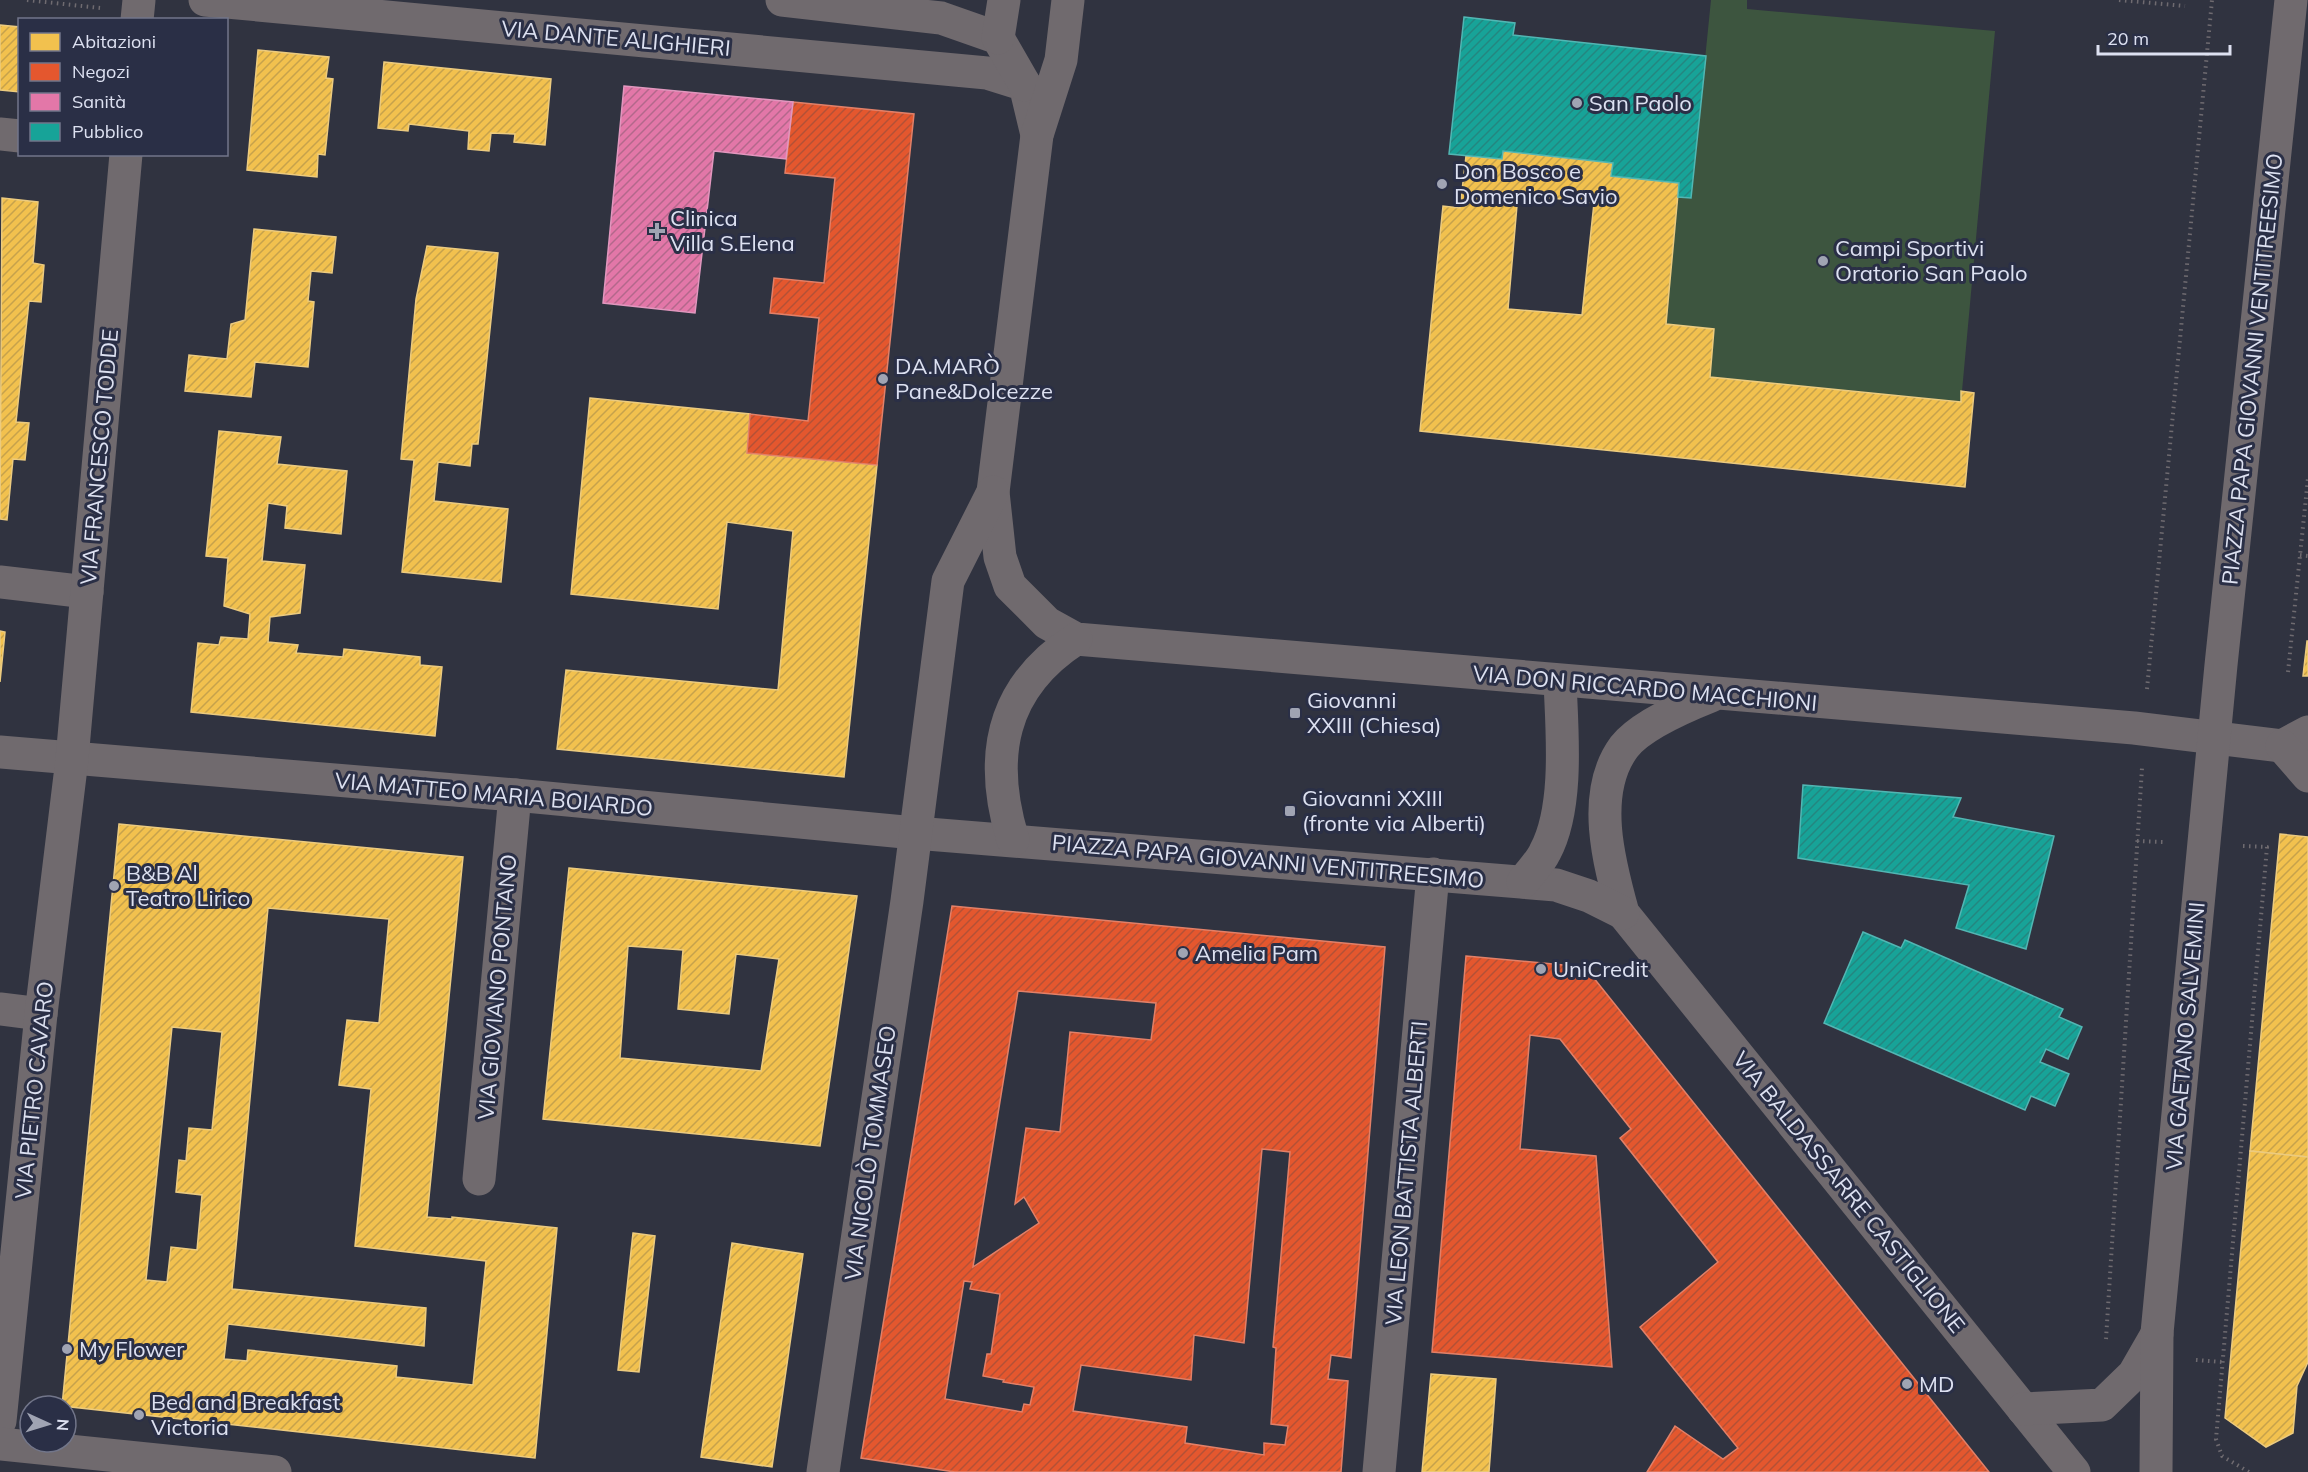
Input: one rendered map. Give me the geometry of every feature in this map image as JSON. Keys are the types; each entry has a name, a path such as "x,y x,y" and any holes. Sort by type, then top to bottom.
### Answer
{"street":[{"path":"137,18 139,0"},
{"name":"VIA DANTE ALIGHIERI","path":"205,0 987,73 1025,85"},
{"path":"782,0 941,18 998,38"},
{"path":"1004,0 998,38 1025,85 1037,135"},
{"path":"1013,840 1004,812 1000,777 1003,733 1022,692 1053,654 1076,639 1047,622 1010,586 1000,557 993,492 1037,135 1062,60 1068,0"},
{"name":"PIAZZA PAPA GIOVANNI VENTITREESIMO","path":"2215,738 2291,0"},
{"path":"0,134 18,136"},
{"name":"VIA FRANCESCO TODDE","path":"72,759 126,156"},
{"path":"915,833 948,581 993,492"},
{"path":"0,582 87,592"},
{"name":"VIA DON RICCARDO MACCHIONI","path":"1076,639 1560,682 2134,728 2215,738 2295,739"},
{"path":"1523,882 1545,852 1558,816 1560,682"},
{"path":"1623,913 1611,871 1606,827 1608,790 1614,765 1625,745 1678,709 1717,694"},
{"name":"VIA GAETANO SALVEMINI","path":"2156,1472 2157,1334 2215,738"},
{"path":"2295,739 2308,776"},
{"name":"VIA MATTEO MARIA BOIARDO","path":"0,752 515,795 915,833"},
{"name":"VIA PIETRO CAVARO","path":"0,1421 41,1014 72,759"},
{"name":"VIA GIOVIANO PONTANO","path":"479,1179 515,795"},
{"name":"PIAZZA PAPA GIOVANNI VENTITREESIMO","path":"915,833 1556,885 1589,896 1623,913"},
{"name":"VIA NICOLÒ TOMMASEO","path":"823,1472 915,833"},
{"name":"VIA LEON BATTISTA ALBERTI","path":"1379,1472 1433,874"},
{"name":"VIA BALDASSARRE CASTIGLIONE","path":"1623,913 2074,1472"},
{"path":"0,1009 41,1014"},
{"name":"VIA GAETANO SALVEMINI","path":"2102,1405 2134,1374 2157,1334"},
{"path":"2023,1409 2102,1405"},
{"path":"0,1444 275,1472"}],"path":[{"path":"2119,0 2185,6"},
{"path":"2151,660 2212,0"},
{"path":"2288,672 2308,478"},
{"path":"2300,555 2308,556"},
{"path":"2102,1405 2138,826"},
{"path":"2249,1472 2222,1456 2216,1439 2267,847"}],"green space":[{"name":"Campi Sportivi Oratorio San Paolo","path":"1711,0 1747,0 1747,9 1995,31 1961,402 1710,377 1714,329 1666,324 1678,197 1691,198"}],"building: Abitazioni":[{"path":"0,25 18,27 18,92 0,90"},
{"path":"258,50 329,57 326,78 333,79 325,155 318,154 317,177 247,170"},
{"path":"384,62 551,79 545,145 514,142 515,134 491,133 489,151 468,149 469,131 409,124 408,131 378,128"},
{"path":"1503,151 1613,163 1611,176 1679,183 1666,324 1714,329 1710,377 1961,402 1961,391 1974,393 1965,487 1420,431 1443,206 1460,208 1466,156 1502,159","holes":["1518,194 1594,203 1582,315 1508,309"]},
{"path":"2,198 38,202 33,263 44,265 41,302 29,301 16,422 29,423 25,460 13,459 7,520 0,519"},
{"path":"254,229 336,237 332,273 311,271 308,301 314,302 308,367 255,362 251,397 185,391 189,355 227,359 231,324 245,320"},
{"path":"427,246 498,253 478,444 472,444 470,466 438,462 434,501 508,509 501,582 402,572 414,460 401,459 416,299"},
{"path":"590,398 750,414 747,453 877,465 844,777 557,749 566,670 778,690 793,531 727,522 718,609 571,594"},
{"path":"219,431 281,437 277,464 347,471 341,534 285,528 287,506 268,503 262,561 305,565 300,613 270,617 268,642 298,645 296,653 343,657 344,649 420,657 420,665 442,667 435,736 191,712 198,643 219,645 221,637 248,639 250,614 224,606 228,558 206,556"},
{"path":"0,631 5,632 0,682"},
{"path":"2307,641 2308,676 2303,676"},
{"path":"119,824 463,857 427,1217 452,1219 452,1217 557,1228 535,1458 78,1408 78,1394 63,1394","holes":["268,908 389,919 379,1023 347,1020 339,1085 371,1089 355,1246 486,1261 473,1385 396,1377 397,1366 248,1350 247,1361 224,1359 228,1324 424,1346 426,1308 232,1289","172,1027 222,1032 212,1130 189,1128 186,1161 179,1160 176,1192 202,1195 197,1250 171,1247 167,1282 146,1280"]},
{"path":"2280,834 2308,837 2308,1157 2250,1151"},
{"path":"569,868 857,896 820,1146 543,1119","holes":["628,946 683,950 678,1009 729,1014 736,954 779,959 761,1071 620,1058"]},
{"path":"2250,1151 2308,1157 2308,1362 2297,1386 2293,1433 2266,1447 2225,1418"},
{"path":"633,1233 655,1236 639,1372 618,1370"},
{"path":"732,1243 803,1254 772,1467 701,1457"},
{"path":"1431,1374 1496,1379 1489,1472 1422,1472"}],"building: Negozi":[{"path":"793,102 914,114 877,465 747,453 750,414 808,421 819,318 770,313 774,278 824,283 835,178 785,173"},
{"path":"952,906 1385,947 1351,1358 1331,1355 1328,1379 1348,1381 1341,1472 955,1472 861,1458","holes":["1018,991 1156,1003 1151,1040 1070,1032 1060,1132 1026,1128 1015,1204 1024,1197 1039,1223 973,1267","1262,1149 1290,1152 1273,1347 1276,1348 1271,1424 1288,1426 1285,1445 1264,1443 1264,1455 1185,1443 1187,1427 1073,1411 1081,1365 1191,1380 1194,1335 1244,1343","964,1281 972,1282 970,1289 1000,1294 991,1354 987,1354 983,1376 1034,1387 1030,1405 1024,1404 1022,1412 945,1399"]},
{"path":"1466,956 1585,967 1989,1472 1647,1472 1675,1426 1723,1459 1738,1448 1640,1327 1718,1262 1620,1138 1631,1129 1560,1039 1530,1035 1520,1149 1596,1156 1612,1367 1432,1352"}],"building: Sanità":[{"name":"Clinica Villa S.Elena","path":"624,86 793,102 786,159 714,151 695,313 603,303"}],"building: Pubblico":[{"name":"San Paolo","path":"1464,17 1515,23 1513,35 1706,56 1691,198 1678,197 1679,183 1611,176 1613,163 1503,151 1502,159 1449,154"},
{"path":"1803,785 1961,798 1953,817 2054,836 2026,949 1956,928 1969,885 1798,858"},
{"path":"1863,932 1901,948 1905,940 2063,1009 2059,1017 2082,1027 2068,1059 2046,1049 2040,1062 2069,1074 2055,1106 2031,1096 2025,1110 1824,1023"}],"place":[{"name":"San Paolo","path":"1577,103"},
{"name":"Don Bosco e Domenico Savio","path":"1442,184"},
{"name":"Clinica Villa S.Elena","path":"657,231"},
{"name":"Campi Sportivi Oratorio San Paolo","path":"1823,261"},
{"name":"DA.MARÒ Pane&Dolcezze","path":"883,379"},
{"name":"Giovanni XXIII (Chiesa)","path":"1295,713"},
{"name":"Giovanni XXIII (fronte via Alberti)","path":"1290,811"},
{"name":"B&B Al Teatro Lirico","path":"114,886"},
{"name":"Amelia Pam","path":"1183,953"},
{"name":"UniCredit","path":"1541,969"},
{"name":"My Flower","path":"67,1349"},
{"name":"MD","path":"1907,1384"},
{"name":"Bed and Breakfast Victoria","path":"139,1415"}]}
